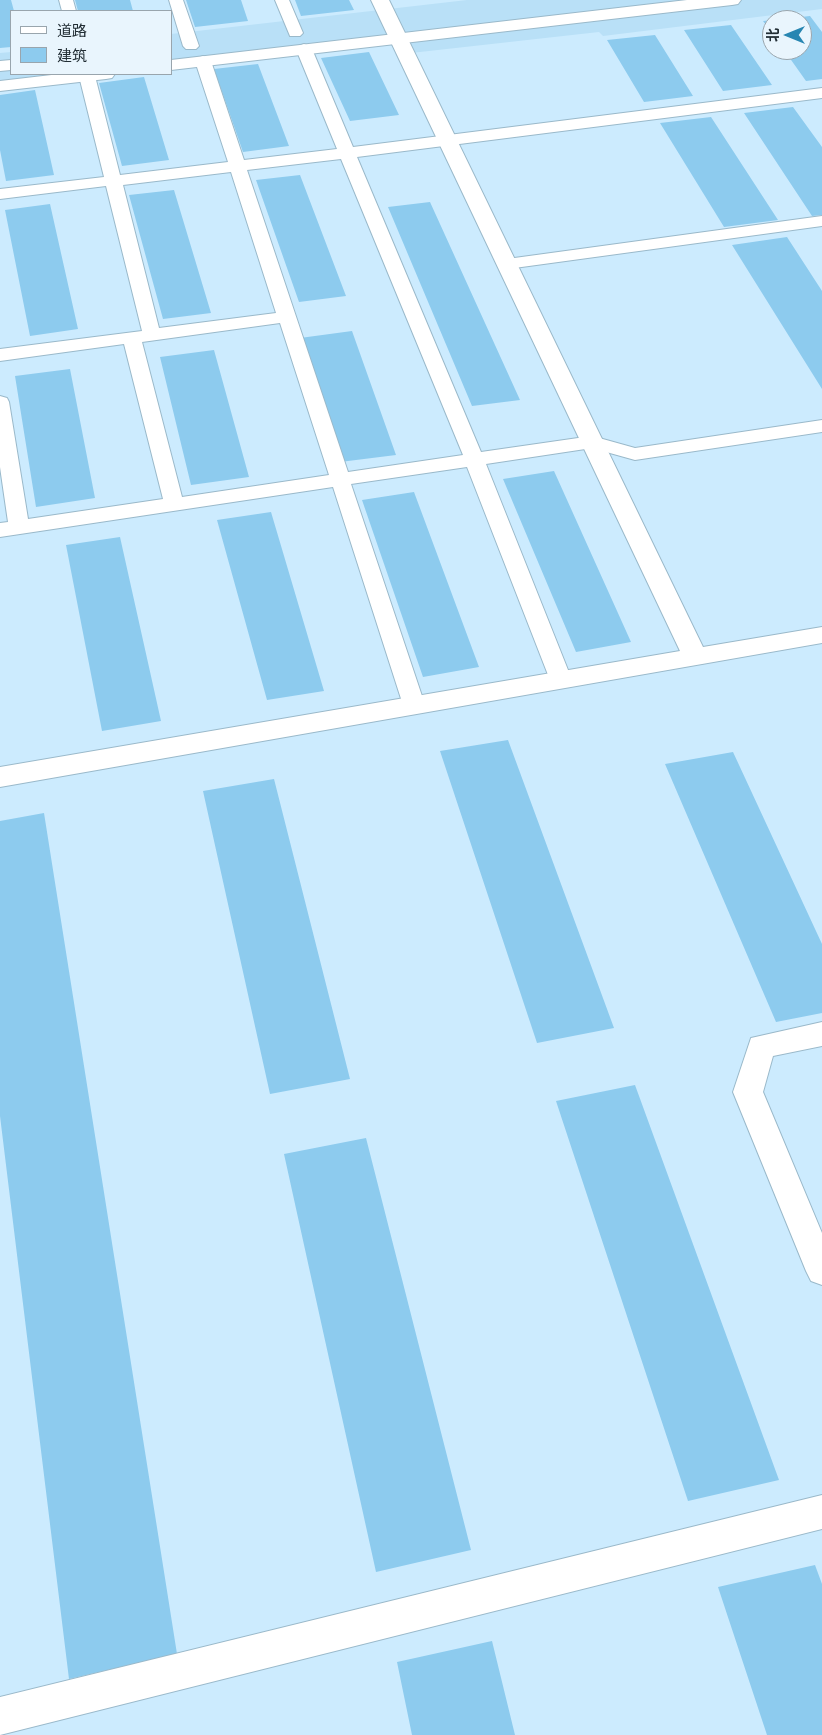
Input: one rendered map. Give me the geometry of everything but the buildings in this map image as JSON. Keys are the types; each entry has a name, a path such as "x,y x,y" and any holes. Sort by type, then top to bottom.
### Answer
{"street":[{"path":"380,0 695,656"},
{"path":"524,7 590,0"},
{"path":"172,65 203,61 300,41 392,26 732,0"},
{"path":"276,36 300,41 314,31"},
{"path":"172,48 210,44"},
{"path":"0,86 96,75"},
{"path":"0,777 822,635"},
{"path":"822,1034 761,1047 748,1092 822,1271"},
{"path":"0,1716 822,1512"}],"lane":[{"path":"176,0 191,46"},
{"path":"282,0 474,459 561,680"},
{"path":"203,61 414,705"},
{"path":"87,76 152,335"},
{"path":"0,194 448,141 822,93"},
{"path":"507,264 822,221"},
{"path":"0,355 286,316"},
{"path":"132,338 174,505"},
{"path":"0,402 9,529 592,442 635,454 822,426"}],"shaded area":[{"path":"467,0 822,0 822,9 762,10 762,16 603,36 599,32 411,53 404,38 172,66 172,34"},
{"path":"10,52 10,75 100,75 0,87 0,53"}]}
